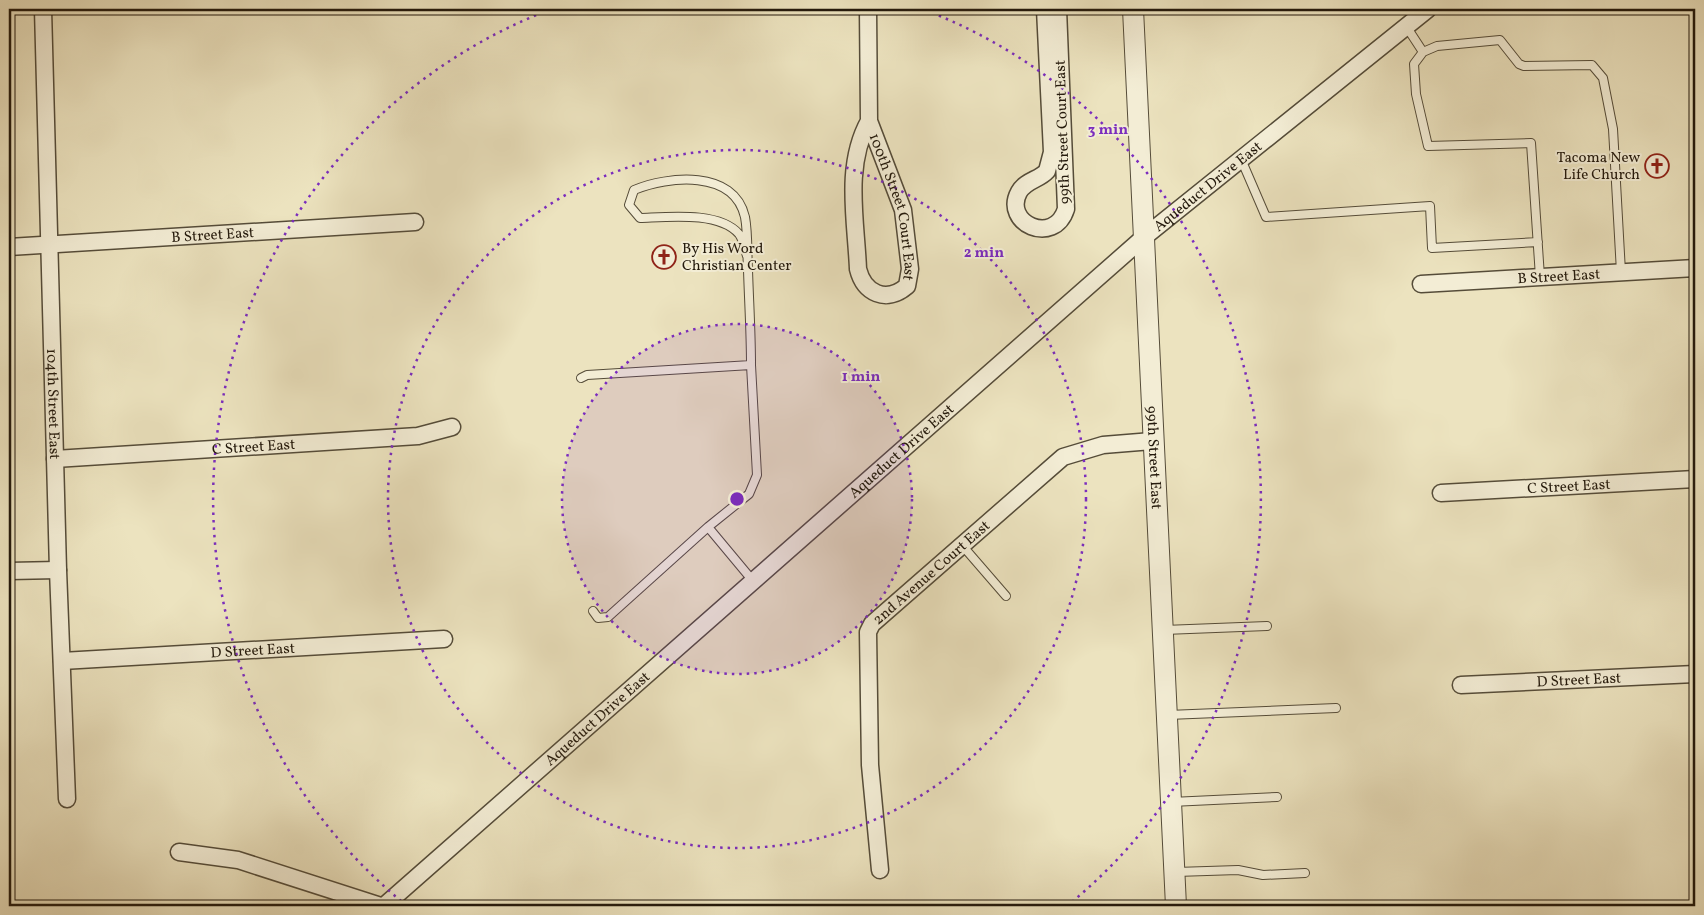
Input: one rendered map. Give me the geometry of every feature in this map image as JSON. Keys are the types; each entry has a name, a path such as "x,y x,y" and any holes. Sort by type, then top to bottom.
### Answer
{"street":[{"name":"104th Street East","path":"43,9 58,570 67,799"},
{"name":"100th Street Court East","path":"868,9 870,121 898,194 906,224 910,279 906,286 893,295 876,294 866,287 860,278 858,269 854,164 858,144 870,121"},
{"name":"99th Street Court East","path":"1045,9 1052,152 1047,171 1022,187 1016,199 1017,213 1025,224 1044,229 1056,225 1066,209 1058,9"},
{"name":"99th Street East","path":"1133,9 1152,441 1176,906"},
{"name":"Aqueduct Drive East","path":"383,906 1143,238 1428,9"},
{"name":"B Street East","path":"9,247 415,222"},
{"name":"B Street East","path":"1421,284 1695,268"},
{"name":"C Street East","path":"55,459 418,436 452,427"},
{"name":"2nd Avenue Court East","path":"880,870 870,765 868,632 872,624 1062,456 1103,445 1152,441"},
{"name":"C Street East","path":"1440,493 1695,479"},
{"path":"9,571 58,570"},
{"name":"D Street East","path":"62,661 444,639"},
{"name":"D Street East","path":"1461,686 1695,674"},
{"path":"179,852 238,860 383,906"}],"lane":[{"path":"1406,26 1423,52"},
{"path":"1540,277 1531,143 1428,146 1416,94 1414,64 1423,52 1436,46 1500,40 1519,64 1524,66 1592,64 1597,68 1604,78 1614,129 1621,272"},
{"path":"1241,159 1266,217 1430,206 1432,248 1538,242"},
{"path":"593,611 598,618 608,618 708,527 749,494 757,475 751,365 747,256 745,216 733,195 713,182 685,179 649,184 634,190 628,205 640,218 679,217 717,220 739,234 747,256"},
{"path":"581,378 587,374 751,365"},
{"path":"708,527 753,582"},
{"path":"961,544 1006,596"},
{"path":"1162,630 1267,626"},
{"path":"1166,716 1336,708"},
{"path":"1170,802 1277,797"},
{"path":"1174,873 1238,870 1263,875 1305,873"}],"place":[{"name":"Tacoma New Life Church","path":"1657,166"},
{"name":"By His Word Christian Center","path":"664,257"}]}
